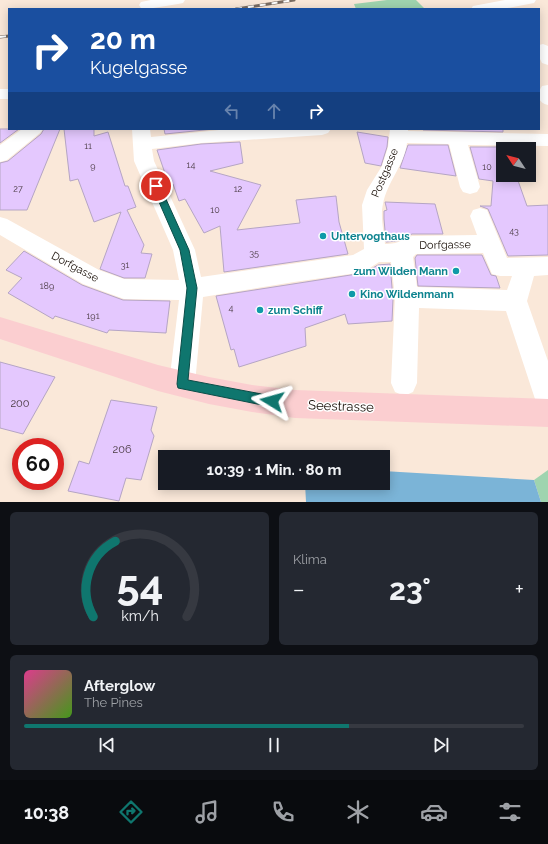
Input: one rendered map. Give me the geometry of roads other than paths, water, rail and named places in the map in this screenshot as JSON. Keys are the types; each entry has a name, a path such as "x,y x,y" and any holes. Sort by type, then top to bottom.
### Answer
{"main road":[{"name":"Seestrasse","path":"0,328 111,364 182,384 234,395 295,404 548,413"}],"street":[{"path":"146,5 178,0"},
{"path":"488,8 529,0"},
{"path":"548,90 545,96 548,100"},
{"path":"0,155 33,130"},
{"path":"182,384 192,288 184,250 144,161 142,137 201,137 307,130"},
{"path":"399,133 457,139 548,140"},
{"name":"Postgasse","path":"375,253 372,205 377,190 391,166 398,147 399,133"},
{"path":"457,139 470,187"},
{"path":"480,216 500,267 537,266"},
{"name":"Dorfgasse","path":"0,225 91,277 124,289 179,290"},
{"name":"Dorfgasse","path":"401,253 412,245 492,244"},
{"path":"201,287 294,272 357,264 375,253 401,253 407,297 404,383"},
{"path":"515,301 537,266"},
{"path":"407,297 515,301"},
{"path":"515,301 548,399"}],"water":[{"path":"390,471 534,480 541,502 306,502 305,490 390,490"}],"railway":[{"path":"242,8 294,0"},
{"path":"0,37 8,36"}],"place":[{"name":"Untervogthaus","path":"323,236"},
{"name":"zum Wilden Mann","path":"456,271"},
{"name":"Kino Wildenmann","path":"352,294"},
{"name":"zum Schiff","path":"260,310"}]}
